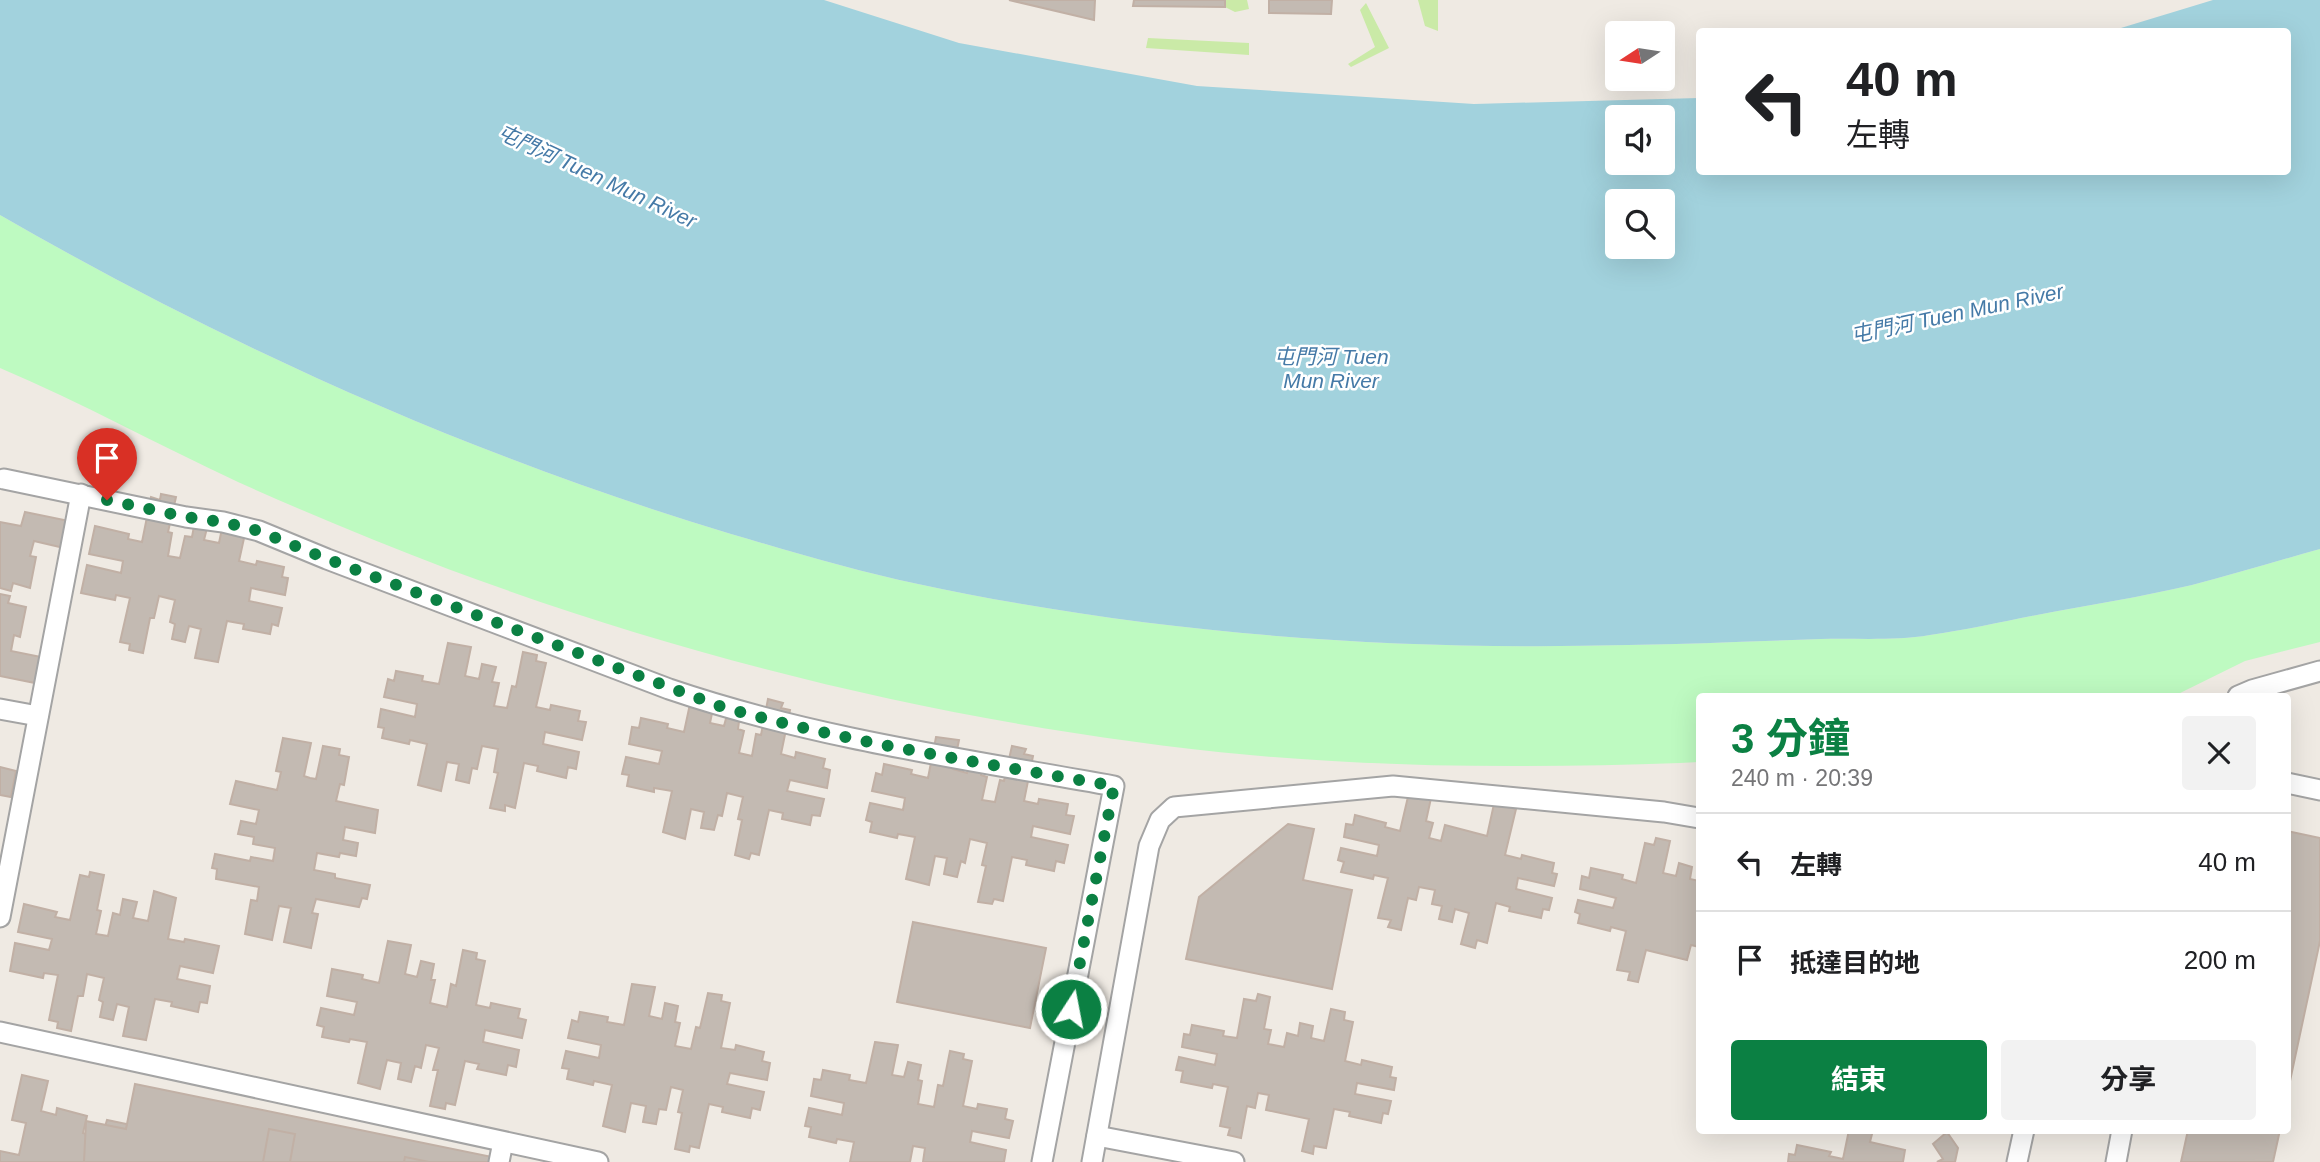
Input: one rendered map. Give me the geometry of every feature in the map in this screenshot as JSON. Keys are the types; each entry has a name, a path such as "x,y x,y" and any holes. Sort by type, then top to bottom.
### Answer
{"lane":[{"path":"4,479 259,531 669,689 733,710 838,736 1114,786 1042,1162"},
{"path":"0,917 81,494"},
{"path":"2245,693 2320,671"},
{"path":"0,709 38,716"},
{"path":"2291,784 2320,790"},
{"path":"1092,1162 1149,846 1160,820 1174,807 1393,786 1664,812 1696,817"},
{"path":"0,1032 598,1162"},
{"path":"2017,1162 2023,1134"},
{"path":"2116,1162 2121,1134"},
{"path":"1097,1136 1234,1162"},
{"path":"499,1162 503,1142"}],"green space":[{"path":"1226,0 1247,0 1249,9 1235,12 1225,7"},
{"path":"1418,0 1438,0 1438,31 1425,26"},
{"path":"1366,3 1389,48 1351,67 1348,64 1375,47 1360,10"},
{"path":"1148,38 1249,43 1249,55 1146,48"},
{"path":"0,215 87,264 265,354 356,396 541,470 636,504 824,561 894,579 1006,601 1182,627 1360,642 1538,646 1890,639 1957,631 2154,593 2208,581 2320,549 2320,642 2245,661 2180,693 1696,693 1696,762 1465,766 1304,759 1148,743 944,710 843,688 644,635 545,603 448,569 342,527 238,482 0,368"}],"water":[{"name":"屯門河 Tuen Mun River","path":"0,0 824,0 959,43 1197,86 1474,104 1696,98 1696,175 2291,175 2291,28 2121,28 2213,0 2320,0 2320,549 2173,589 1930,635 1876,639 1628,645 1360,642 1182,627 1006,601 847,567 636,504 541,470 356,396 176,310 0,215"}],"building":[{"path":"1009,0 1095,0 1094,20"},
{"path":"1134,0 1225,0 1225,7 1133,6"},
{"path":"1269,0 1332,0 1331,14 1269,13"},
{"path":"161,494 176,497 168,532 172,533 168,556 180,558 185,536 192,537 195,521 208,524 204,540 219,543 225,514 248,520 239,561 256,565 257,561 284,567 282,577 288,578 285,595 251,588 249,601 282,608 278,626 272,624 270,634 243,629 244,624 227,621 218,662 195,658 201,629 189,626 185,642 172,639 175,624 170,622 175,600 159,596 154,618 150,618 143,653 129,650 130,644 120,642 130,598 116,595 115,600 81,593 87,565 121,573 123,561 89,554 95,526 129,534 128,539 142,542 151,497 160,500"},
{"path":"25,512 69,521 64,548 34,541 30,556 36,557 30,588 13,583 11,591 0,588 0,522 21,526"},
{"path":"0,594 10,596 8,603 26,607 20,637 14,635 11,651 41,657 35,683 0,676"},
{"path":"448,643 471,647 465,676 479,679 482,664 496,667 492,682 499,683 494,706 507,708 512,686 516,687 523,652 537,655 536,661 546,663 536,707 550,710 551,705 580,711 578,721 586,722 582,740 545,732 543,744 579,752 576,769 568,767 566,778 537,771 538,766 524,763 515,808 505,805 505,811 490,808 498,773 494,772 498,749 482,746 477,769 472,768 469,783 456,780 459,764 447,762 441,791 418,785 427,744 410,740 409,744 382,738 384,728 378,727 381,709 415,717 417,704 384,697 388,679 394,681 396,671 423,676 422,681 439,684"},
{"path":"693,690 716,694 710,723 724,726 728,711 740,714 738,729 744,731 739,753 752,756 756,734 761,735 768,699 783,703 781,708 790,710 781,754 795,758 796,752 825,759 823,768 830,770 827,788 790,780 787,791 824,799 820,816 812,815 810,825 782,819 783,813 769,810 759,855 751,853 749,859 735,855 742,820 738,819 743,797 727,793 722,816 718,815 714,830 701,828 704,812 691,809 685,839 663,832 672,791 654,788 654,792 627,786 629,775 622,774 626,757 659,764 662,751 629,744 632,727 639,728 641,718 668,724 667,728 684,732"},
{"path":"936,737 959,740 953,769 967,773 971,757 984,760 981,775 987,777 982,800 995,802 1000,780 1004,781 1012,746 1026,749 1024,754 1033,756 1024,801 1038,804 1039,799 1068,804 1066,815 1074,816 1070,834 1033,826 1031,837 1068,845 1064,863 1056,861 1054,871 1026,865 1027,860 1012,857 1003,901 994,899 992,904 978,902 986,866 982,865 987,843 970,839 965,863 961,861 957,877 944,874 947,858 935,856 929,885 906,879 915,837 898,834 897,838 870,832 872,822 866,820 870,803 903,810 905,798 872,791 876,773 882,775 884,764 912,770 911,774 928,778"},
{"path":"283,738 311,743 304,776 310,778 316,779 323,746 340,749 339,755 349,757 344,785 340,784 336,801 378,810 375,833 345,827 343,840 358,843 356,856 340,853 339,857 317,853 314,870 335,874 335,878 370,885 367,899 362,898 359,907 316,899 312,913 318,914 311,948 284,942 291,908 279,906 272,940 245,934 251,900 257,901 259,887 216,879 217,869 212,868 215,854 250,861 251,857 273,861 275,848 253,844 254,837 238,834 241,821 256,824 259,810 230,804 236,781 277,790 281,772 276,771"},
{"path":"0,767 16,771 11,797 0,795"},
{"path":"1411,784 1433,789 1426,821 1433,823 1429,838 1441,841 1445,825 1487,836 1494,804 1516,809 1505,855 1521,859 1522,855 1554,863 1552,873 1557,874 1554,886 1518,878 1516,889 1552,898 1549,910 1543,909 1541,918 1509,911 1510,907 1496,903 1487,943 1477,940 1475,948 1461,944 1469,913 1455,909 1452,922 1439,919 1442,906 1432,904 1435,890 1419,887 1416,900 1408,898 1401,930 1388,927 1391,920 1378,918 1388,878 1374,875 1373,879 1341,872 1344,862 1338,860 1341,848 1377,856 1379,845 1344,837 1346,824 1353,825 1355,815 1386,823 1385,827 1400,831"},
{"path":"1288,824 1314,829 1303,880 1352,890 1332,989 1186,959 1199,897"},
{"path":"2291,832 2320,838 2320,941 2291,1076"},
{"path":"1656,838 1670,841 1663,873 1676,876 1679,863 1692,867 1690,879 1696,880 1696,946 1691,945 1687,960 1646,950 1638,982 1628,980 1630,972 1617,970 1626,931 1611,927 1610,931 1578,923 1580,914 1575,912 1578,900 1613,908 1616,898 1580,889 1582,876 1589,878 1591,868 1623,875 1622,879 1636,883 1645,843 1654,845"},
{"path":"90,872 104,875 97,910 101,911 96,934 108,936 113,913 120,915 123,899 137,902 133,918 148,921 154,891 176,898 168,939 184,942 185,939 219,946 213,973 180,966 177,979 210,986 207,1003 200,1002 198,1012 155,999 146,1040 123,1036 129,1007 117,1004 113,1020 100,1017 103,1002 99,1000 104,978 87,974 83,996 78,996 71,1031 57,1028 58,1022 49,1020 58,975 44,973 43,978 10,971 15,943 49,950 52,939 18,932 24,904 57,912 55,917 70,920 80,875 89,877"},
{"path":"913,922 1046,948 1030,1028 897,1002"},
{"path":"388,941 411,945 405,974 417,977 421,961 434,964 431,980 435,980 430,1003 447,1007 451,984 456,986 463,950 477,953 476,959 485,961 476,1005 490,1008 491,1003 520,1009 518,1018 526,1020 522,1038 485,1030 483,1042 519,1050 516,1067 508,1065 506,1075 477,1069 479,1064 465,1061 455,1105 446,1103 445,1109 430,1106 438,1070 433,1070 439,1048 426,1045 421,1068 415,1066 411,1082 398,1079 401,1063 387,1060 380,1089 358,1083 367,1042 322,1037 324,1027 317,1025 321,1008 354,1015 357,1002 327,996 332,969 363,975 362,979 379,983"},
{"path":"632,984 655,987 649,1016 662,1019 665,1003 678,1006 675,1022 680,1023 675,1046 691,1049 696,1027 700,1028 708,993 722,995 721,1001 730,1003 721,1048 735,1050 736,1045 764,1052 762,1061 770,1063 767,1080 730,1073 727,1084 764,1092 760,1110 752,1108 750,1118 722,1112 723,1107 709,1104 699,1148 690,1146 689,1152 675,1149 683,1090 671,1087 666,1110 659,1109 656,1124 643,1122 646,1106 631,1103 625,1132 603,1126 612,1085 594,1081 593,1085 567,1079 569,1069 562,1068 566,1051 599,1058 601,1045 568,1038 572,1020 578,1022 580,1012 608,1017 607,1022 624,1025"},
{"path":"1258,994 1270,997 1264,1029 1271,1030 1268,1044 1284,1047 1287,1033 1298,1036 1300,1023 1313,1026 1311,1038 1324,1041 1331,1009 1345,1012 1344,1020 1353,1022 1345,1061 1361,1065 1362,1060 1392,1067 1390,1077 1396,1078 1394,1090 1357,1083 1355,1094 1391,1101 1388,1114 1383,1113 1381,1123 1349,1116 1350,1112 1334,1109 1326,1148 1314,1146 1313,1154 1302,1151 1309,1119 1266,1110 1269,1095 1258,1093 1255,1108 1247,1106 1241,1138 1228,1135 1230,1128 1220,1126 1228,1087 1213,1084 1212,1088 1181,1082 1183,1071 1176,1070 1179,1057 1215,1065 1217,1054 1182,1047 1184,1034 1190,1035 1192,1025 1224,1031 1223,1036 1237,1038 1244,999 1256,1001"},
{"path":"875,1042 898,1045 892,1075 904,1077 908,1062 921,1065 918,1080 922,1081 918,1104 934,1107 938,1085 943,1086 950,1051 964,1054 963,1059 972,1061 963,1106 977,1109 978,1104 1007,1109 1005,1119 1013,1121 1009,1138 972,1131 970,1142 1006,1150 1004,1162 923,1162 925,1148 913,1146 910,1162 850,1162 854,1142 837,1139 836,1143 809,1137 811,1127 805,1126 809,1108 842,1115 844,1103 811,1096 814,1079 821,1080 823,1070 850,1075 849,1080 866,1083"},
{"path":"22,1075 48,1081 41,1111 56,1115 57,1108 87,1116 83,1133 90,1135 86,1156 91,1157 95,1136 102,1137 107,1120 136,1126 135,1133 150,1136 157,1106 183,1112 173,1156 158,1153 156,1162 0,1162 0,1151 19,1155 26,1123 12,1120"},
{"path":"135,1084 492,1157 491,1162 84,1162 86,1121 126,1129"},
{"path":"269,1129 295,1134 290,1162 263,1162"},
{"path":"1848,1134 1872,1134 1870,1142 1905,1150 1903,1162 1788,1162 1789,1154 1795,1155 1797,1145 1831,1152 1829,1156 1843,1159"},
{"path":"1948,1134 1958,1148 1955,1162 1937,1162 1943,1159 1933,1144"},
{"path":"2187,1134 2279,1134 2273,1162 2181,1162"},
{"path":"405,1157 429,1162 404,1162"}],"route":[{"path":"107,500 259,531 722,707 838,736 1114,786 1071,1009"}]}
